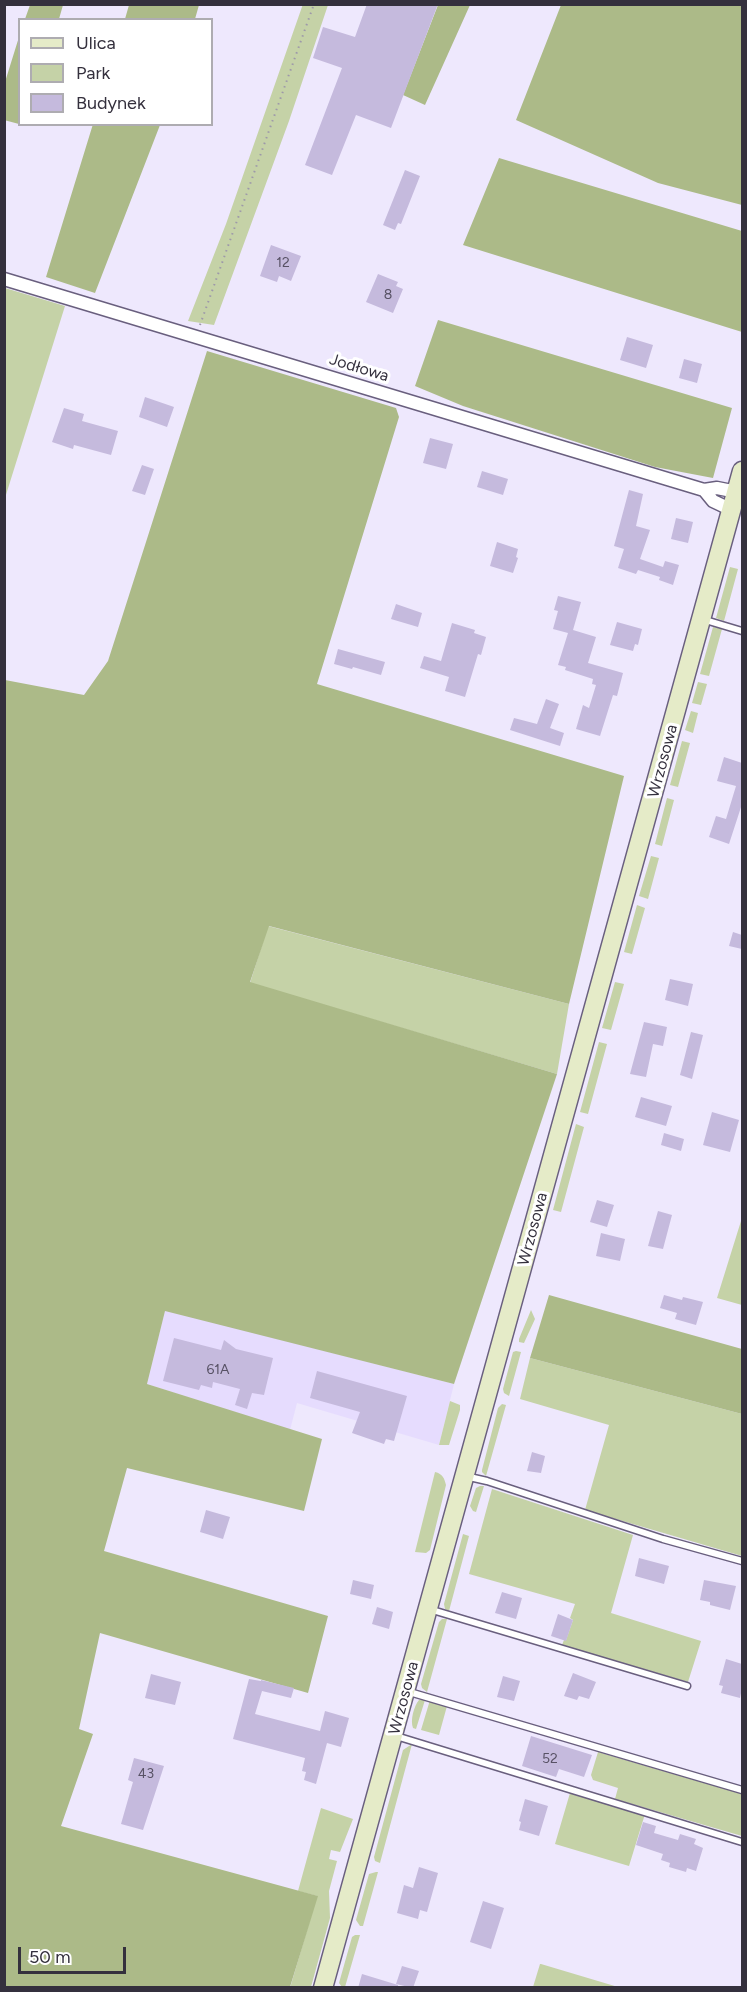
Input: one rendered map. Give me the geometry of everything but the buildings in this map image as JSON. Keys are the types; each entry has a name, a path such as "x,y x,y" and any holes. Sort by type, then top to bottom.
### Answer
{"main road":[{"name":"Wrzosowa","path":"323,1988 742,471"}],"street":[{"name":"Jodłowa","path":"4,279 704,490 717,488 737,492"},
{"name":"Jodłowa","path":"704,490 713,501 732,510"}],"lane":[{"path":"702,619 742,631"},
{"path":"465,1475 663,1539 742,1561"},
{"path":"428,1609 687,1686"},
{"path":"405,1691 742,1790"},
{"path":"393,1735 742,1842"}],"path":[{"path":"196,336 314,4"}],"shaded area":[{"path":"165,1310 454,1384 439,1445 297,1403 290,1430 147,1384"}],"green space":[{"path":"30,4 63,5 59,18 25,18"},
{"path":"129,4 199,5 195,18 125,18"},
{"path":"303,4 328,5 289,121 214,325 188,321 226,224"},
{"path":"438,5 470,5 425,105 403,95"},
{"path":"561,5 742,5 742,205 658,183 516,120"},
{"path":"18,40 18,124 4,120 5,82"},
{"path":"92,126 160,126 95,293 46,277"},
{"path":"499,158 742,231 742,332 463,245"},
{"path":"4,288 65,306 5,498"},
{"path":"438,320 732,408 713,478 655,467 463,406 415,386"},
{"path":"207,351 396,408 399,417 317,684 624,776 569,1004 269,926 250,982 557,1074 454,1384 165,1311 147,1384 322,1439 304,1511 127,1468 104,1551 328,1616 308,1693 100,1633 79,1729 93,1734 61,1826 318,1896 290,1987 5,1988 5,680 84,695 108,661"},
{"path":"730,567 738,569 724,621 716,618"},
{"path":"713,627 722,629 709,676 700,674"},
{"path":"698,682 707,684 701,705 692,703"},
{"path":"691,711 698,713 693,733 685,730"},
{"path":"682,741 690,743 678,787 670,785"},
{"path":"667,798 674,800 662,846 655,844"},
{"path":"651,856 659,858 648,899 639,896"},
{"path":"637,905 645,908 632,954 624,952"},
{"path":"268,926 569,1004 557,1074 250,983"},
{"path":"615,982 624,984 611,1030 602,1028"},
{"path":"599,1042 607,1044 588,1114 580,1112"},
{"path":"576,1124 584,1127 561,1212 553,1210"},
{"path":"742,1222 742,1305 717,1298"},
{"path":"549,1295 742,1349 742,1414 530,1358"},
{"path":"531,1310 535,1319 524,1343 519,1342 519,1339"},
{"path":"513,1352 521,1352 509,1396 504,1393 503,1389"},
{"path":"530,1358 742,1414 742,1556 585,1510 609,1425 520,1399"},
{"path":"450,1401 460,1405 460,1410 449,1445 439,1445"},
{"path":"502,1404 506,1405 486,1476 482,1470 498,1408"},
{"path":"435,1472 443,1477 446,1485 430,1550 426,1553 415,1552"},
{"path":"484,1486 476,1512 470,1506 476,1488"},
{"path":"492,1489 633,1535 611,1613 701,1641 688,1682 562,1645 573,1620 570,1618 575,1604 469,1574"},
{"path":"463,1534 469,1536 449,1611 445,1609 444,1604"},
{"path":"447,1619 427,1692 421,1684 439,1622"},
{"path":"419,1700 425,1700 416,1729 412,1725 412,1717"},
{"path":"430,1700 447,1706 439,1735 421,1730"},
{"path":"412,1744 380,1863 375,1861 374,1857 403,1750"},
{"path":"598,1752 742,1794 742,1836 615,1799 618,1788 593,1780 591,1775"},
{"path":"570,1793 645,1814 629,1866 555,1844"},
{"path":"321,1808 353,1819 340,1852 331,1850 329,1859 337,1861 329,1891 330,1918 311,1987 290,1988 317,1896 298,1891"},
{"path":"378,1872 363,1926 360,1926 356,1920 369,1874"},
{"path":"360,1935 345,1987 342,1987 339,1983 352,1937"},
{"path":"541,1964 618,1987 533,1987"}]}
